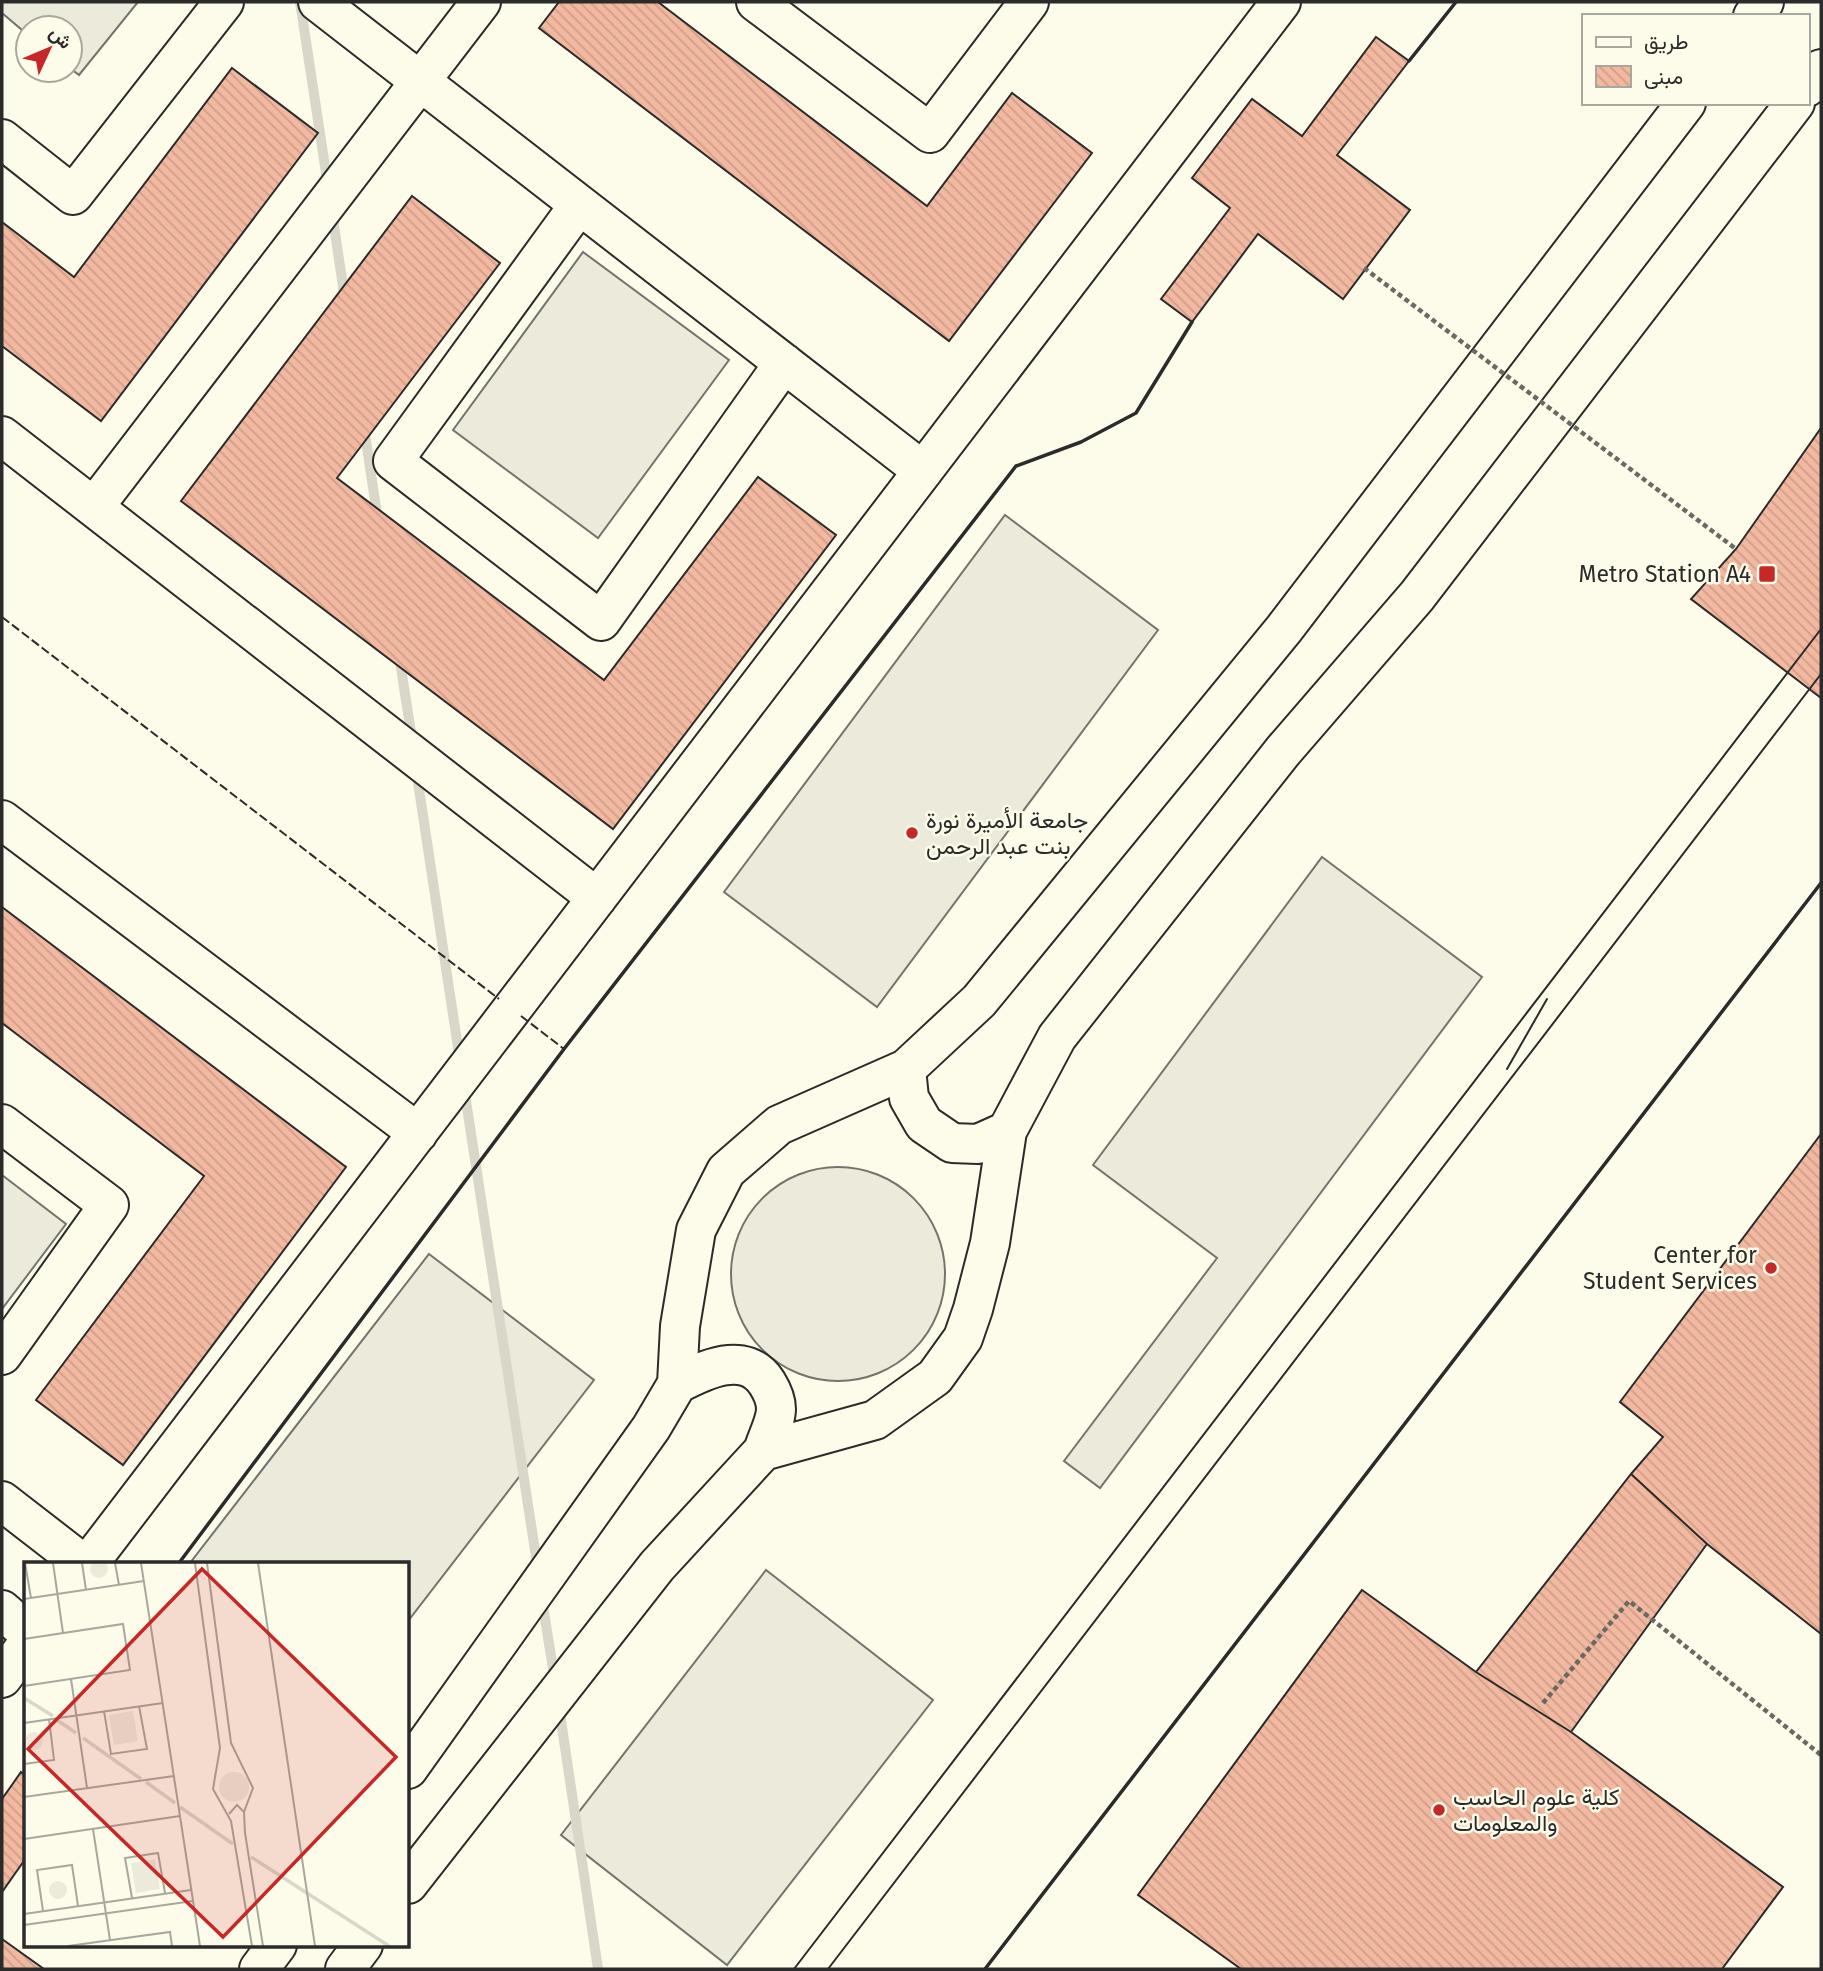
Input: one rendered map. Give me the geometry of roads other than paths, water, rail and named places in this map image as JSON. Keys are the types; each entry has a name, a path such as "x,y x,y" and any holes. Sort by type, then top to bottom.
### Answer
{"street":[{"path":"2,139 73,195 224,2"},
{"path":"318,2 923,471"},
{"path":"94,507 481,2"},
{"path":"756,2 930,133 1029,2"},
{"path":"90,1562 1281,2"},
{"path":"1809,84 1821,69"},
{"path":"410,1766 651,1427 677,1384 680,1326 696,1230 726,1171 779,1125 906,1069 979,1001 1284,629 1684,105"},
{"path":"763,1451 875,1419 935,1377 963,1338 973,1309 990,1243 1007,1131 1057,1037 1283,751 1417,596 1793,105"},
{"path":"579,205 393,461 601,621 784,363"},
{"path":"2,436 597,898"},
{"path":"2,820 418,1133"},
{"path":"906,1069 909,1098 924,1124 952,1143 978,1144 1007,1131"},
{"path":"2,1124 109,1205 2,1356"},
{"path":"410,1881 657,1566 763,1451 776,1410 773,1394 763,1377 732,1363 711,1367 677,1384"},
{"path":"2,1501 81,1562"},
{"path":"2,1610 24,1629"},
{"path":"2,1678 24,1649"},
{"path":"259,1969 276,1946"},
{"path":"345,1969 362,1946"}],"waterway":[{"path":"300,2 328,186"},
{"path":"332,212 345,300"},
{"path":"364,427 378,521"},
{"path":"399,655 412,739"},
{"path":"416,769 460,1061"},
{"path":"464,1088 538,1570"},
{"path":"542,1600 555,1681"},
{"path":"559,1707 598,1969"}],"tram line":[{"path":"794,1969 1821,629"},
{"path":"828,1969 1821,674"},
{"path":"1507,1069 1547,999"}],"place":[{"name":"Metro Station A4","path":"1767,574"},
{"name":"جامعة الأميرة نورة بنت عبد الرحمن","path":"912,833"},
{"name":"Center for Student Services","path":"1771,1268"},
{"name":"كلية علوم الحاسب والمعلومات","path":"1439,1810"}]}
